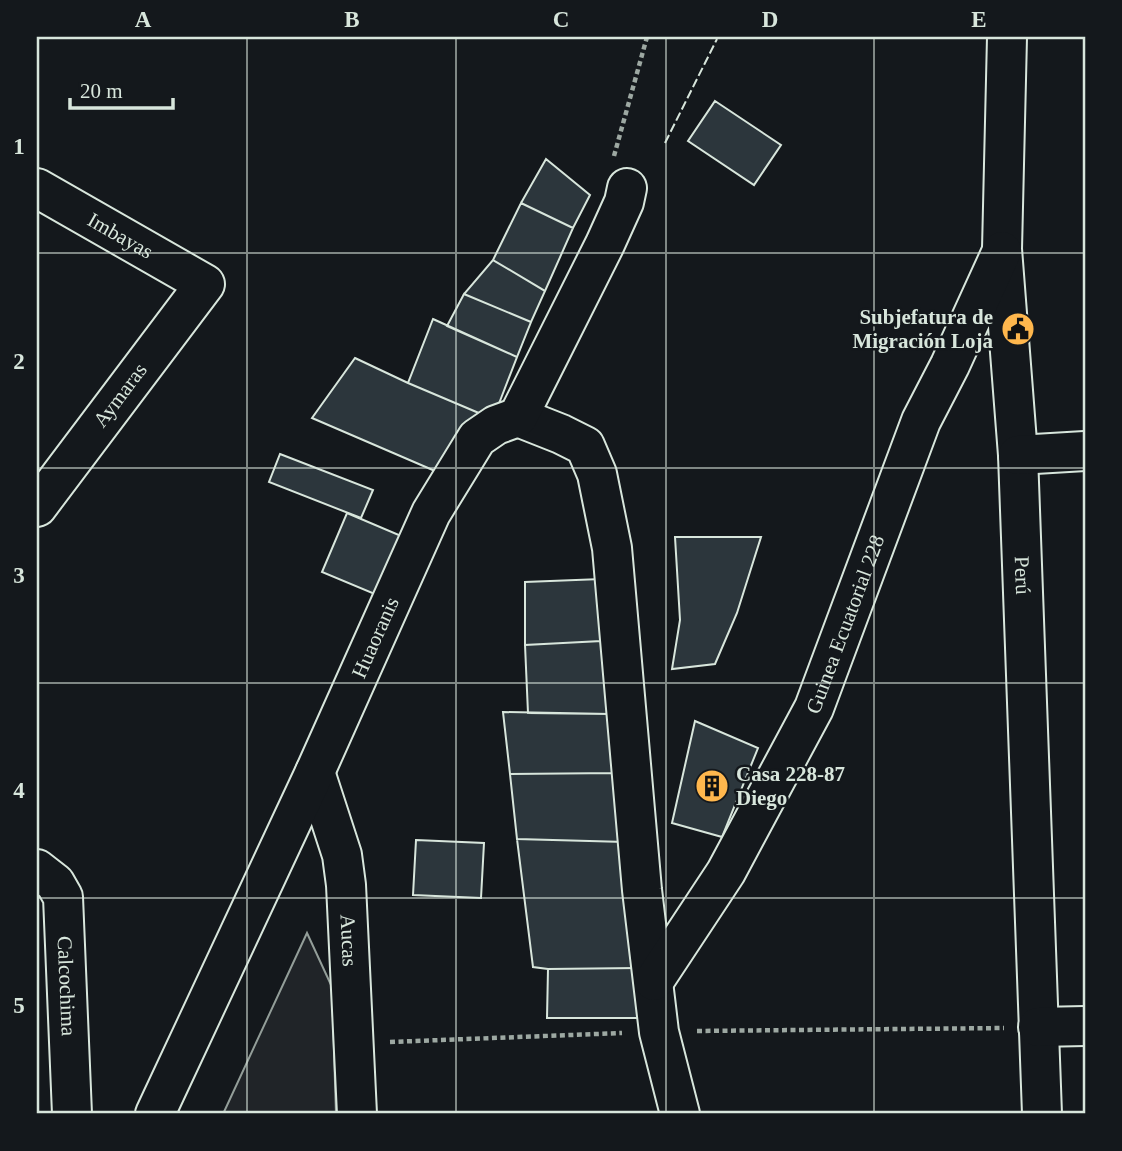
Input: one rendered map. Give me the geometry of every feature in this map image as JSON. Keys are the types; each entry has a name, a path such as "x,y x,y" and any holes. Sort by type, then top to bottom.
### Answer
{"street":[{"name":"Perú","path":"1007,37 1002,249 1018,455 1042,1114"},
{"name":"Imbayas","path":"37,188 205,284"},
{"path":"627,188 624,202 605,244 518,417 584,446 597,474 612,548 642,890 659,1032 680,1114"},
{"name":"Guinea Ecuatorial 228","path":"654,981 726,872 814,708 922,421 1002,249"},
{"name":"Aymaras","path":"37,506 49,465 205,284"},
{"name":"Huaoranis","path":"155,1114 315,772 431,513 477,438 496,425 518,417"},
{"path":"1018,455 1085,451"},
{"name":"Aucas","path":"315,772 342,855 346,886 357,1114"},
{"name":"Calcochima","path":"37,869 55,883 63,897 72,1114"},
{"path":"1038,1027 1085,1026"}],"path":[{"path":"627,188 610,170 647,37"},
{"path":"354,1044 659,1032 1038,1027"}],"shaded area":[{"path":"307,933 332,987 336,1114 223,1114"}],"building":[{"path":"715,101 781,145 754,185 688,141"},
{"path":"546,159 590,195 573,228 521,203"},
{"path":"521,203 573,228 545,291 493,260"},
{"path":"493,260 545,291 531,322 464,294"},
{"path":"464,294 531,322 517,357 447,326"},
{"path":"433,319 517,357 493,419 408,383"},
{"path":"355,358 493,419 442,474 312,418"},
{"path":"280,454 373,490 361,518 269,482"},
{"path":"347,513 413,541 389,600 322,572"},
{"path":"675,537 761,537 737,613 715,664 672,669 680,620"},
{"path":"601,579 601,641 525,645 525,582"},
{"path":"601,641 609,714 528,713 525,645"},
{"path":"503,712 609,714 616,773 510,774"},
{"name":"Casa 228-87 Diego","path":"695,721 758,748 722,837 672,823"},
{"path":"616,773 625,842 517,839 510,774"},
{"path":"517,839 625,842 637,968 533,967"},
{"path":"416,840 484,843 481,898 413,895"},
{"path":"637,968 638,1018 547,1018 548,969"}],"fence":[{"path":"665,143 717,39"}],"place":[{"name":"Subjefatura de Migración Loja","path":"1018,329"},
{"name":"Casa 228-87 Diego","path":"712,786"}]}
